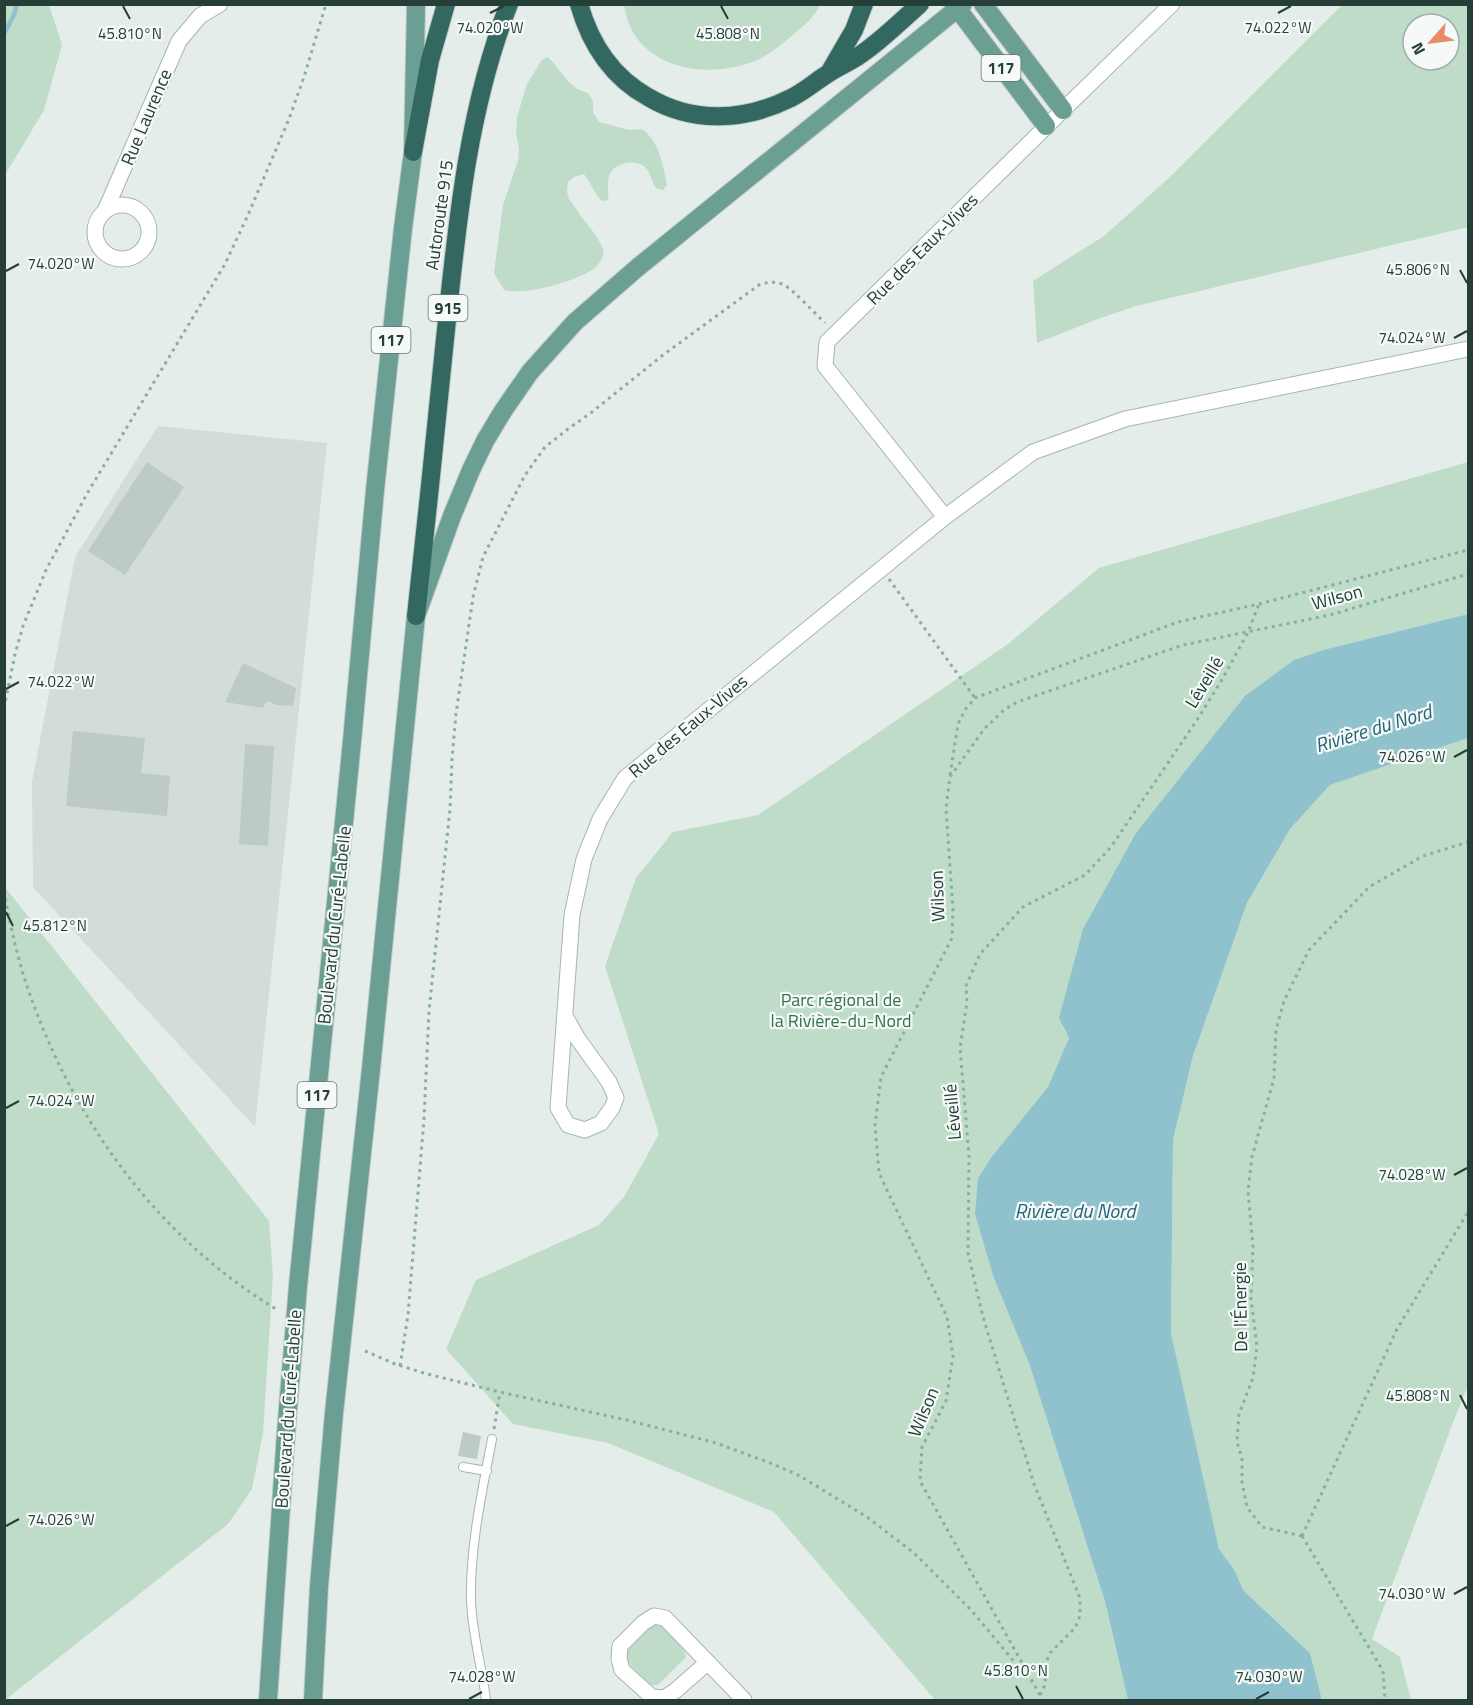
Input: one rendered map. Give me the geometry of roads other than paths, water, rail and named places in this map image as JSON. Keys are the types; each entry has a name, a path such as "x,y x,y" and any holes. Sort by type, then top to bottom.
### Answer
{"highway":[{"name":"Autoroute 915","path":"412,152 430,60 446,4"},
{"name":"Autoroute 915","path":"416,616 464,184 482,88 509,4"},
{"path":"579,4 597,48 618,74 643,94 661,104 700,116 718,117 749,113 791,98 859,56 920,4"},
{"path":"829,73 854,30 864,4"}],"main road":[{"name":"Boulevard du Curé-Labelle","path":"268,1701 298,1286 375,490 412,152 416,4"},
{"name":"117","path":"983,4 1063,110"},
{"path":"313,1701 319,1586 334,1413 416,616 452,516 485,441 503,411 543,356 575,322 616,285 958,6"},
{"name":"117","path":"958,6 1046,126"}],"street":[{"name":"Rue Laurence","path":"105,211 179,41 200,16 220,4"},
{"name":"Rue des Eaux-Vives","path":"945,517 825,366 827,342 1170,5"},
{"name":"Rue des Eaux-Vives","path":"565,1016 578,1040 609,1082 615,1098 612,1108 601,1123 585,1130 568,1125 558,1108 572,915 584,859 600,819 624,778 881,568 1033,452 1125,419 1468,350"},
{"path":"707,1663 664,1698 652,1696 622,1670 619,1659 620,1646 643,1623 654,1616 665,1618 744,1701"}],"lane":[{"path":"486,1701 473,1623 471,1577 492,1439"},
{"path":"463,1467 487,1471"}],"water":[{"name":"Rivière du Nord","path":"1468,614 1468,738 1330,785 1290,829 1247,903 1193,1056 1173,1140 1171,1333 1219,1549 1235,1571 1243,1590 1310,1653 1322,1700 1128,1700 1105,1602 1029,1363 994,1278 975,1214 978,1178 991,1158 1048,1087 1069,1038 1059,1018 1083,929 1136,833 1245,696 1294,660 1323,650"}],"waterway":[{"path":"4,34 17,4"}],"park label":[{"name":"Parc régional de la Rivière-du-Nord","path":"841,1009"}]}
